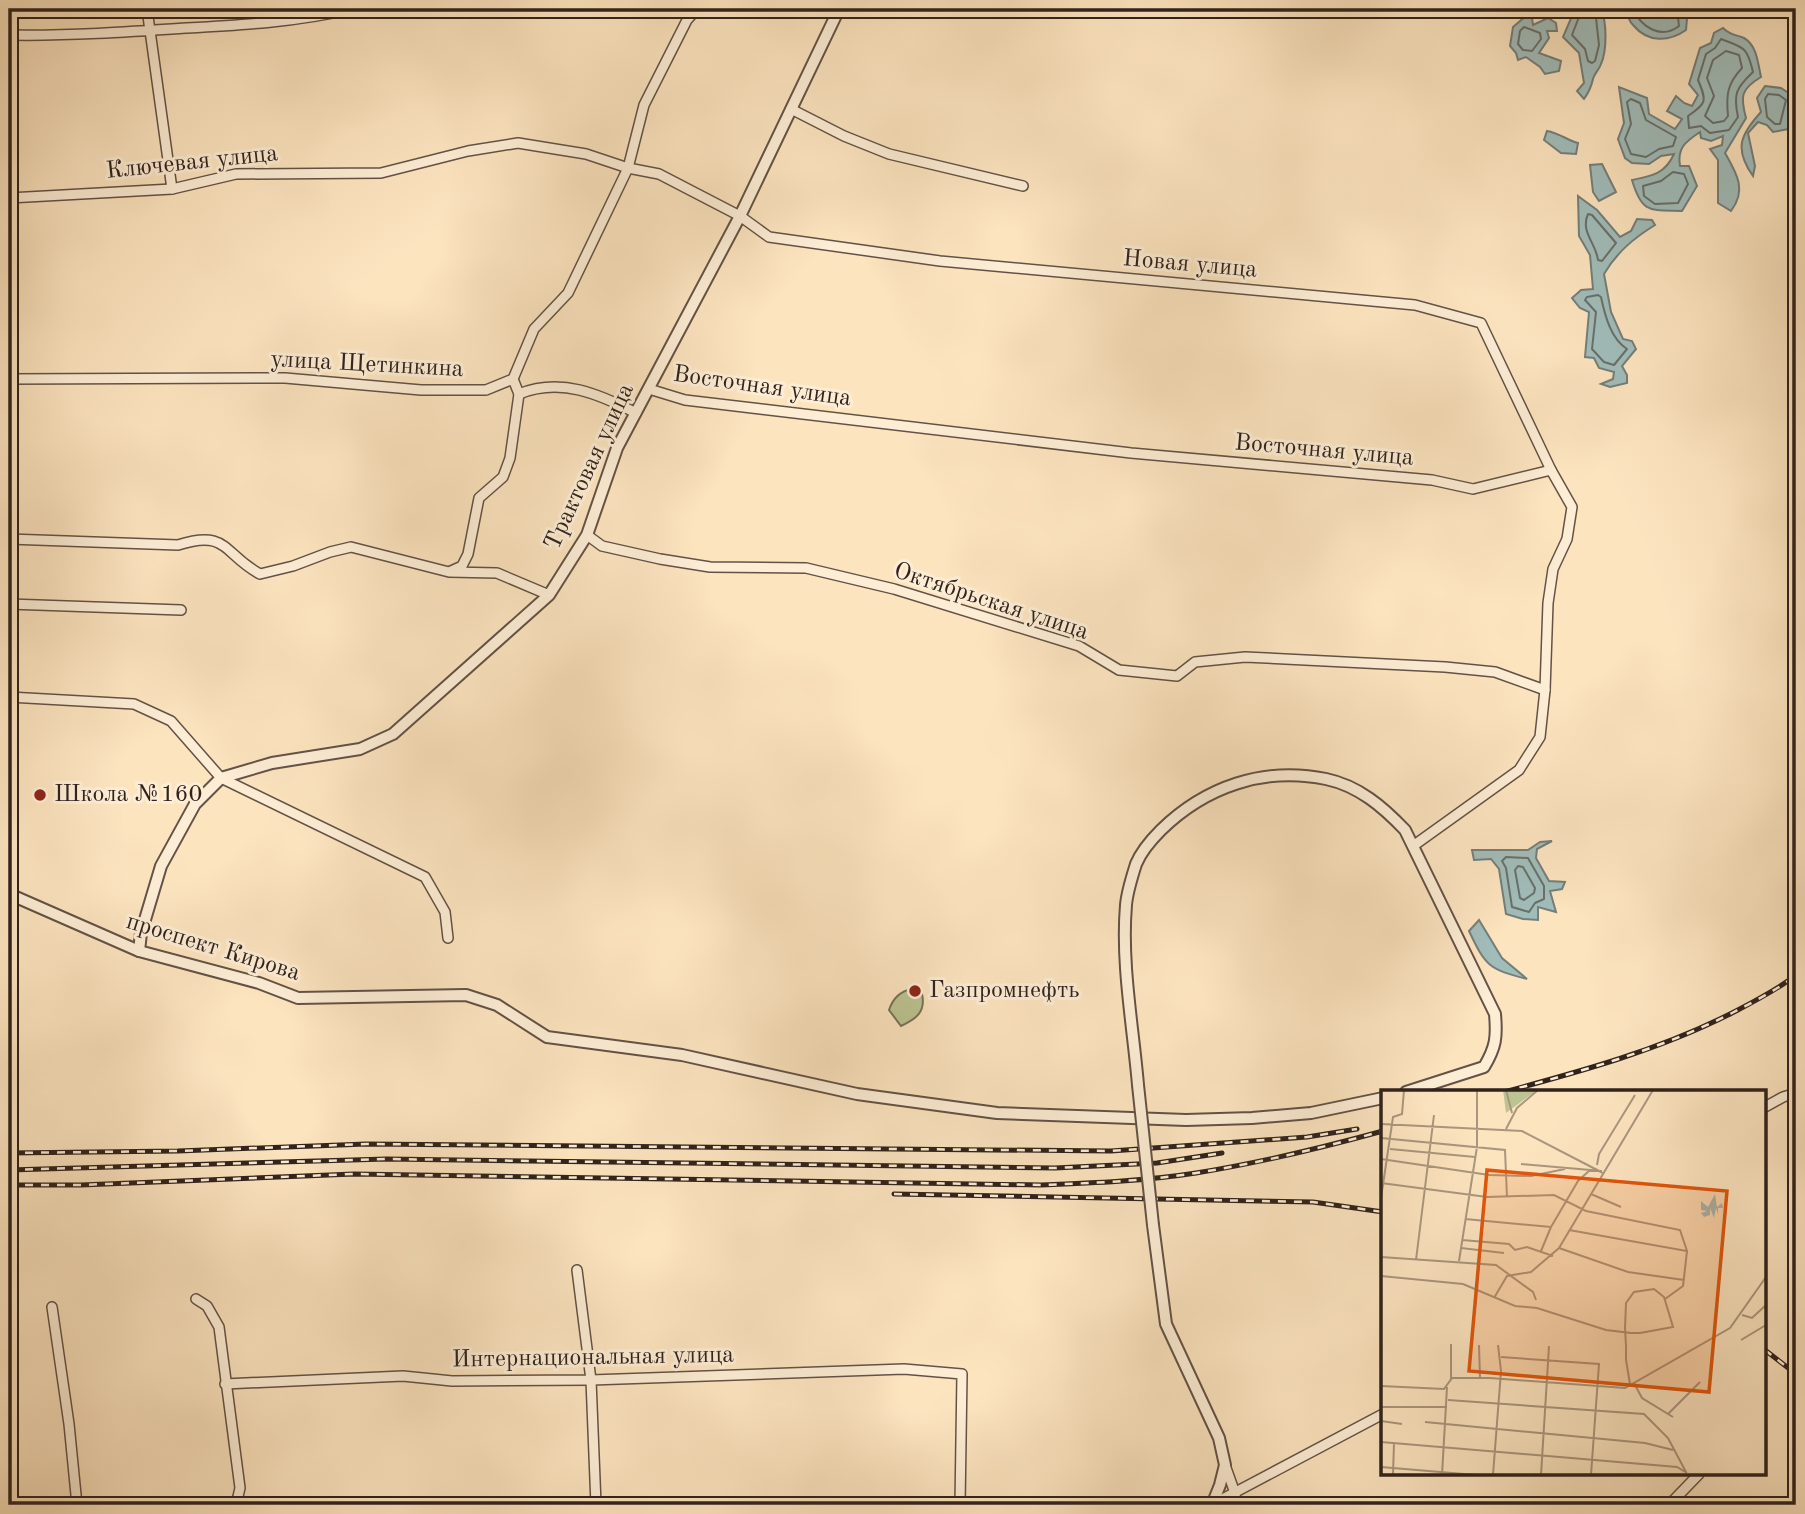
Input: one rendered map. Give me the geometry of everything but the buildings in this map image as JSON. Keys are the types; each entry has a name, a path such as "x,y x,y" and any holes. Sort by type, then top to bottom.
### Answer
{"street":[{"path":"148,9 172,188"},
{"path":"9,35 151,31 238,25 351,9"},
{"path":"449,572 462,566 468,554 479,498 503,477 510,458 519,394 513,379 534,329 568,293 628,168 644,106 687,20 697,9"},
{"name":"Трактовая улица","path":"221,778 272,763 360,748 393,734 549,595 587,535 617,448 740,216 839,9"},
{"path":"791,108 844,136 889,154 1023,186"},
{"name":"Ключевая улица","path":"9,198 172,188 236,174 382,173 468,151 519,143 586,154 628,168 659,174 740,216"},
{"name":"Новая улица","path":"740,216 769,237 940,261 1415,305 1481,323 1551,470"},
{"name":"улица Щетинкина","path":"9,379 285,378 421,390 486,390 513,379"},
{"path":"519,394 534,388 578,388 599,394 636,413"},
{"name":"Восточная улица","path":"649,389 685,400 1131,453 1432,480 1474,489 1551,470"},
{"path":"1413,846 1519,770 1540,737 1545,690 1548,603 1553,569 1567,539 1572,507 1551,470"},
{"name":"Октябрьская улица","path":"587,535 602,546 660,559 710,567 806,568 894,589 1079,646 1119,670 1177,676 1195,662 1244,657 1495,672 1545,690"},
{"path":"9,539 178,545 197,539 214,539 231,551 247,568 260,574 351,547 449,572 497,573 549,595"},
{"path":"9,604 181,610"},
{"path":"9,697 134,704 171,720 221,778 425,877 445,912 448,938"},
{"path":"1236,1505 1219,1438 1166,1324 1153,1225 1126,954 1126,903 1137,861 1181,810 1209,793 1249,779 1286,776 1326,779 1356,790 1383,807 1405,830 1494,1014 1496,1033 1494,1051 1484,1067 1412,1090"},
{"path":"139,951 141,933 161,866 195,804 221,778"},
{"name":"проспект Кирова","path":"9,894 139,951 259,982 298,998 466,995 497,1005 547,1038 682,1055 857,1094 997,1112 1186,1120 1252,1118 1311,1112 1381,1098"},
{"path":"1766,1106 1796,1093"},
{"path":"577,1270 591,1380 596,1505"},
{"path":"196,1300 207,1306 219,1328 240,1488 236,1505"},
{"path":"52,1307 69,1424 77,1505"},
{"name":"Интернациональная улица","path":"226,1384 403,1376 452,1381 591,1380 904,1369 962,1374 960,1505"},
{"path":"1212,1505 1381,1415"},
{"path":"1212,1505 1224,1465"},
{"path":"1669,1505 1697,1476"}],"green space":[{"path":"912,989 922,994 923,1006 915,1018 901,1026 889,1010 898,996"}],"water":[{"path":"1570,9 1601,9 1604,21 1603,58 1584,99 1577,91 1584,83 1579,53 1563,37 1572,16"},
{"path":"1625,9 1683,9 1687,19 1686,30 1673,37 1652,38 1633,25"},
{"path":"1526,16 1532,18 1533,25 1548,18 1556,23 1557,31 1547,31 1549,38 1539,53 1561,61 1559,71 1545,74 1526,57 1518,60 1510,46 1513,27"},
{"path":"1723,28 1752,45 1761,77 1746,89 1743,104 1746,118 1725,153 1738,182 1736,203 1731,211 1718,203 1718,160 1710,149 1722,145 1723,136 1711,141 1701,138 1700,132 1686,142 1680,154 1680,166 1689,166 1697,186 1682,211 1649,208 1640,199 1632,180 1662,170 1674,154 1661,156 1649,164 1632,163 1625,158 1618,139 1624,123 1619,87 1647,98 1649,114 1675,129 1682,119 1667,111 1676,96 1692,106 1698,95 1689,84 1700,48 1711,43 1714,33"},
{"path":"1765,86 1781,88 1796,98 1796,102 1789,111 1789,129 1773,132 1767,125 1758,122 1748,133 1755,166 1753,176 1743,158 1742,142 1748,128 1761,112 1757,98"},
{"path":"1547,131 1578,143 1576,154 1561,153 1544,140"},
{"path":"1602,164 1616,192 1599,201 1593,192 1590,165"},
{"path":"1578,196 1597,210 1620,237 1631,231 1637,219 1652,220 1655,225 1626,246 1604,274 1611,312 1623,339 1632,341 1636,349 1622,366 1627,375 1627,383 1610,387 1601,384 1613,379 1614,372 1599,368 1594,358 1585,357 1589,312 1580,308 1572,298 1581,290 1593,289 1590,255 1579,236"},
{"path":"1552,841 1537,849 1536,858 1549,881 1565,882 1562,889 1550,891 1556,912 1538,907 1538,920 1506,914 1499,869 1491,859 1474,860 1472,850 1528,850 1540,842"},
{"path":"1479,920 1502,958 1527,979 1496,969 1485,959 1469,931"}],"railway":[{"path":"1511,1090 1591,1068 1677,1038 1748,1005 1796,975"},
{"path":"9,1153 178,1151 366,1144 1111,1151 1307,1137 1357,1129"},
{"path":"9,1185 81,1185 354,1174 1041,1185 1138,1180 1196,1173 1290,1155 1381,1132"},
{"path":"9,1170 387,1159 1055,1168 1157,1163 1222,1153"},
{"path":"894,1194 1313,1202 1381,1212"},
{"path":"1766,1351 1796,1374"}],"place":[{"name":"Школа №160","path":"40,795"},
{"name":"Газпромнефть","path":"915,991"}]}
